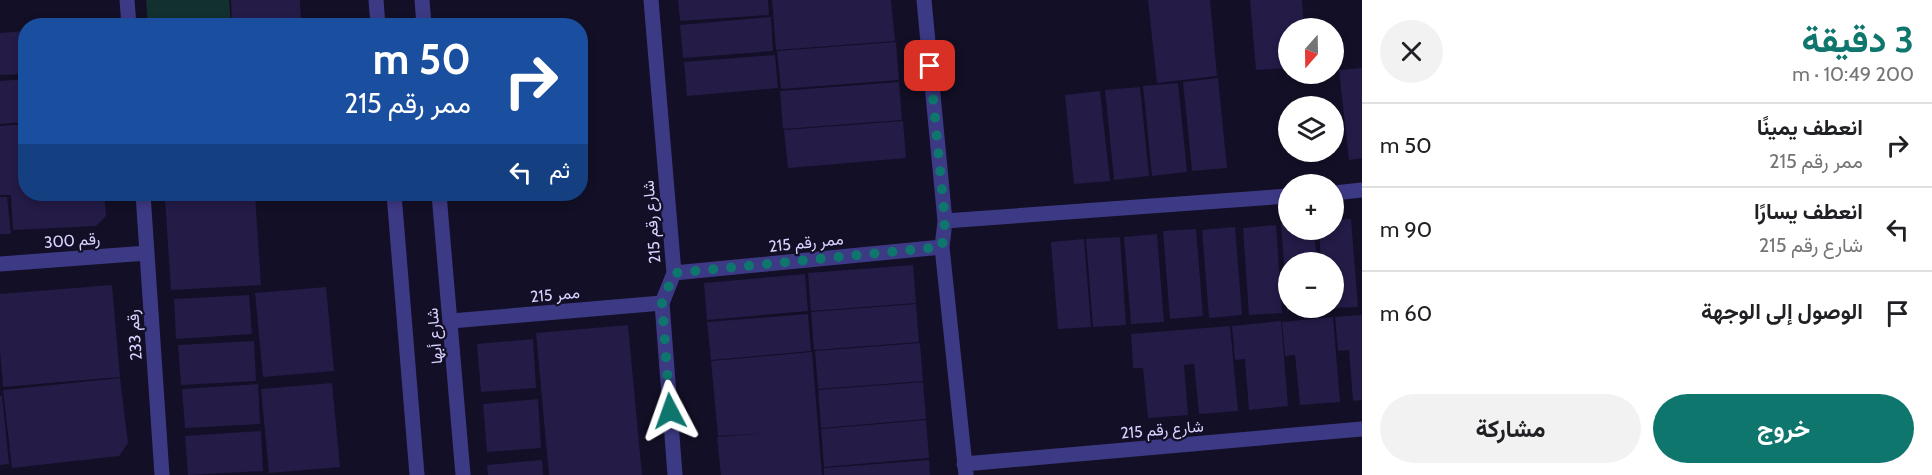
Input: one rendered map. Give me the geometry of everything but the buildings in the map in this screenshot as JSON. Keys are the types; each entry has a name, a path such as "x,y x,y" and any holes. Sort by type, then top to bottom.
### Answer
{"street":[{"path":"127,0 128,18"},
{"path":"376,0 377,18"},
{"path":"422,0 423,18"},
{"name":"شارع رقم 215","path":"651,0 674,273 662,303 675,475"},
{"name":"شارع رقم 215","path":"924,0 945,221 942,247 965,470 1362,429"},
{"path":"1344,191 1362,190"},
{"path":"945,221 1278,197"},
{"name":"رقم 233","path":"143,201 157,475"},
{"name":"شارع أبها","path":"395,201 417,475"},
{"name":"شارع أبها","path":"440,201 464,475"},
{"name":"ممر رقم 215","path":"674,273 942,247"},
{"name":"رقم 300","path":"0,264 147,252"},
{"name":"ممر 215","path":"451,321 662,303"}],"green space":[{"path":"146,0 229,0 230,18 147,18"}],"route":[{"path":"670,411 662,303 674,273 942,247 945,221 930,66"}]}
